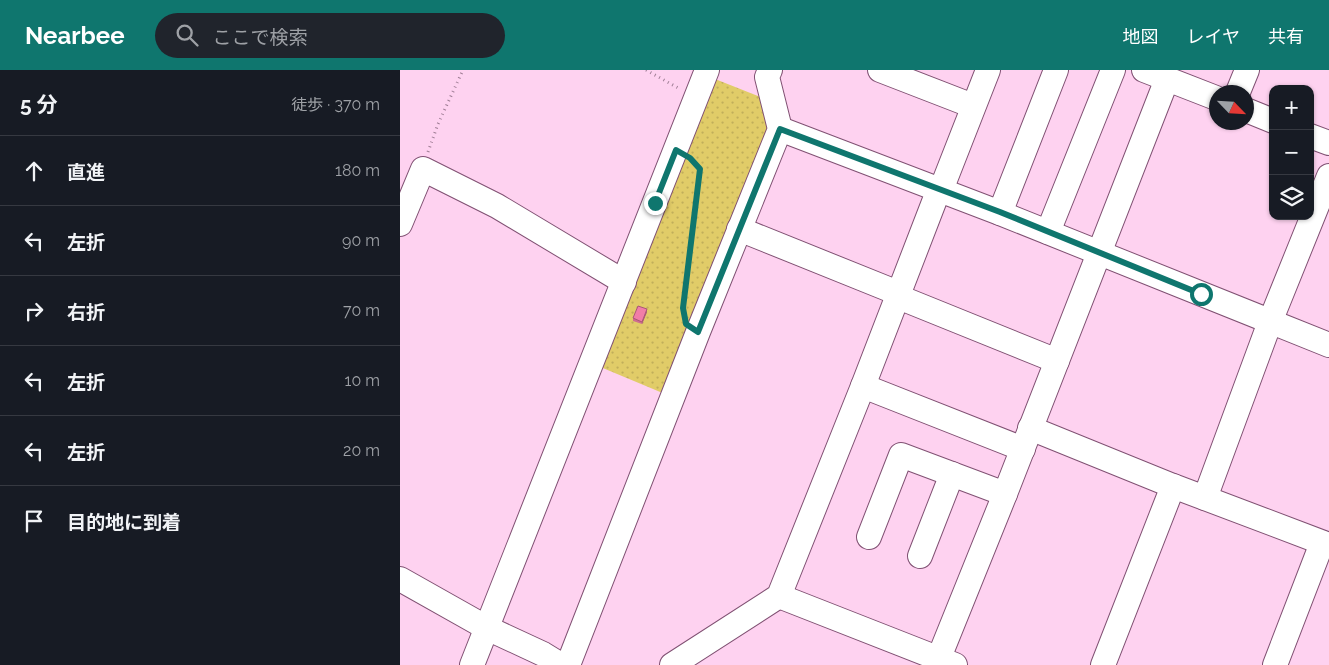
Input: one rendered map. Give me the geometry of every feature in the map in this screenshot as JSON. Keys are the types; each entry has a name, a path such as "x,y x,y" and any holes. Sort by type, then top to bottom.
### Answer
{"street":[{"path":"472,665 707,70"},
{"path":"568,665 698,332 780,129 767,77 770,70"},
{"path":"880,70 973,106"},
{"path":"672,665 779,596 988,70"},
{"path":"1000,212 1056,70"},
{"path":"1048,232 1113,70"},
{"path":"1144,70 1209,95"},
{"path":"1241,85 1247,70"},
{"path":"779,596 943,663 1056,360 1168,80"},
{"path":"1254,113 1269,119"},
{"path":"780,129 1000,212 1329,345"},
{"path":"1314,137 1329,143"},
{"path":"400,224 423,169 497,206 624,282"},
{"path":"1205,498 1270,322 1329,176"},
{"path":"739,229 898,293 906,300 1056,360"},
{"path":"863,386 1173,486 1326,544 1275,665"},
{"path":"869,537 902,455 1005,494"},
{"path":"920,556 952,474"},
{"path":"1104,665 1173,486"},
{"path":"400,579 487,628 562,665"}],"path":[{"path":"423,169 438,124 464,70"},
{"path":"646,70 696,98"},
{"path":"676,150 690,158 700,169 683,308 686,324 698,332"}],"shaded area":[{"path":"715,79 763,98 772,126 665,394 598,366"}],"building":[{"path":"638,306 647,309 642,322 633,318"}],"route":[{"path":"655,203 676,150 690,158 700,169 683,308 686,324 698,332 780,129 1000,212 1201,294"}]}
